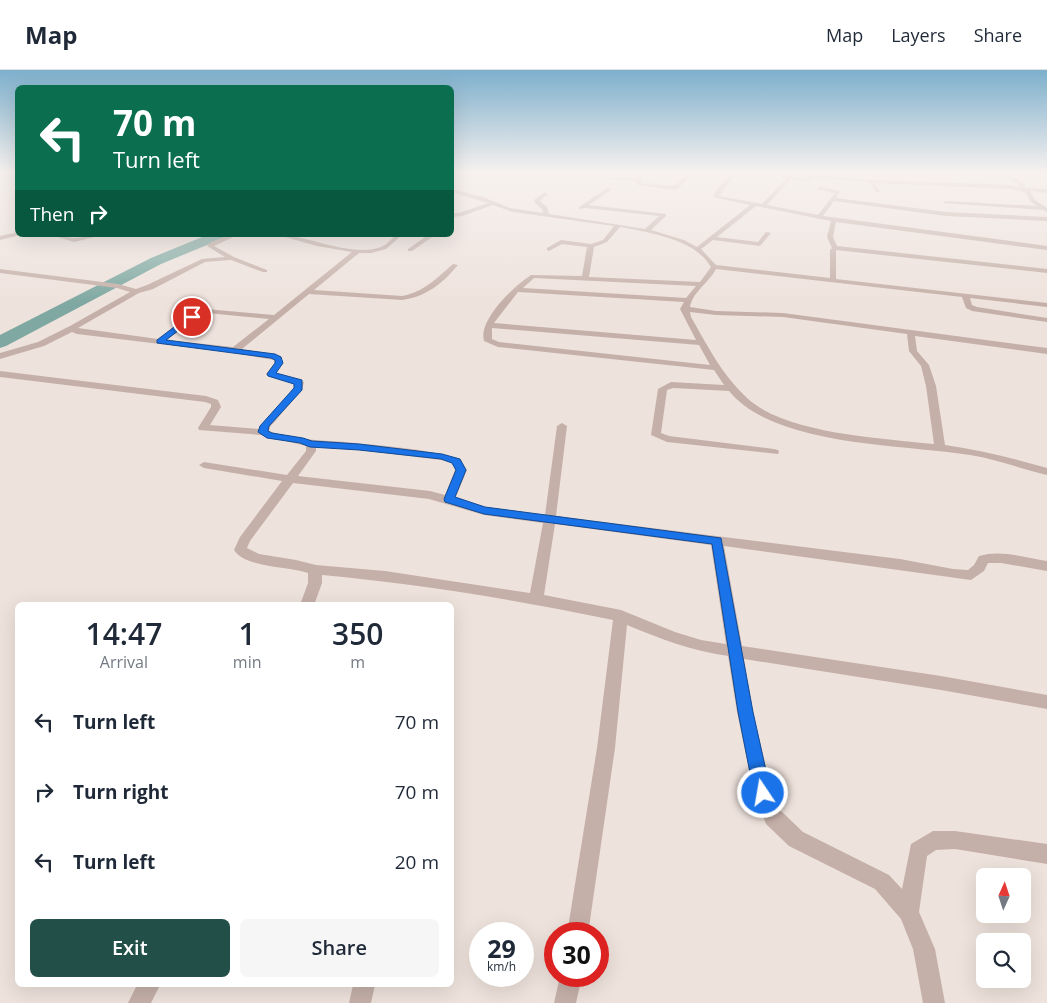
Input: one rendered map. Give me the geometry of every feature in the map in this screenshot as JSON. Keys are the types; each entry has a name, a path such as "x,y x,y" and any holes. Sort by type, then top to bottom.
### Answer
{"street":[{"path":"454,223 459,217"},
{"path":"576,217 646,231 699,248 712,262 714,268 711,276 687,300 684,309 731,388 746,403 766,415 799,427 849,436 940,447 1002,459 1047,472"},
{"path":"646,231 662,217"},
{"path":"699,248 740,217"},
{"path":"819,217 1045,249"},
{"path":"997,217 1047,219"},
{"path":"833,281 835,248 830,237 834,220"},
{"path":"549,249 561,242 591,246 605,241 618,226"},
{"path":"713,238 760,244 768,233"},
{"path":"0,238 15,235"},
{"path":"62,237 74,240 90,237"},
{"path":"229,237 210,246 232,258 265,271"},
{"path":"289,237 359,250 379,250 385,248 398,237"},
{"path":"410,250 429,237"},
{"path":"585,278 591,246"},
{"path":"835,248 1047,271"},
{"path":"235,350 359,250"},
{"path":"0,356 42,344 136,291 150,287 204,260 232,258"},
{"path":"308,292 402,298 416,296 424,293 456,265"},
{"path":"714,268 1047,305"},
{"path":"0,271 118,286 136,291"},
{"path":"703,284 533,276 518,290 488,325 486,336 488,341 498,344 718,368"},
{"path":"518,290 687,300"},
{"path":"965,296 969,306 975,309 1047,320"},
{"path":"684,309 725,313 766,313 1047,351"},
{"path":"160,341 192,317 206,311 276,317"},
{"path":"488,325 703,343"},
{"path":"72,328 77,332 235,350 278,358 279,363 271,374 299,382 299,388 265,426 263,432"},
{"path":"911,332 913,351 925,364 931,386 940,447"},
{"path":"0,374 206,399 215,402 216,407 203,428 263,432 270,436 303,440 310,444 352,446 442,457 456,461 461,470 449,499"},
{"path":"731,388 666,386 656,435 667,440 774,452"},
{"path":"536,599 550,518 562,426"},
{"path":"310,444 311,451 244,540 240,550 250,557 302,564 314,570 384,576 536,599 621,616 678,639 701,646 941,683 1047,702"},
{"path":"204,465 290,479 430,495 449,499 484,511 900,564 953,574 971,575 980,568 984,559 1001,558 1047,566"},
{"path":"717,541 745,712 763,793 773,817 796,839 882,882 909,912 924,949 934,1003"},
{"path":"307,602 315,583 314,570"},
{"path":"579,922 606,748 621,616"},
{"path":"909,912 918,851 933,841 956,840 1047,854"},
{"path":"138,1003 148,987"},
{"path":"360,1003 364,987"},
{"path":"565,1003 568,987"}],"waterway":[{"path":"0,342 156,261 214,237"}],"route":[{"path":"192,317 160,341 272,356 278,358 279,363 271,374 276,377 299,382 299,388 265,426 263,432 270,436 303,440 310,444 343,445 442,457 456,461 461,470 449,499 484,511 717,541 745,712 763,793"}]}
